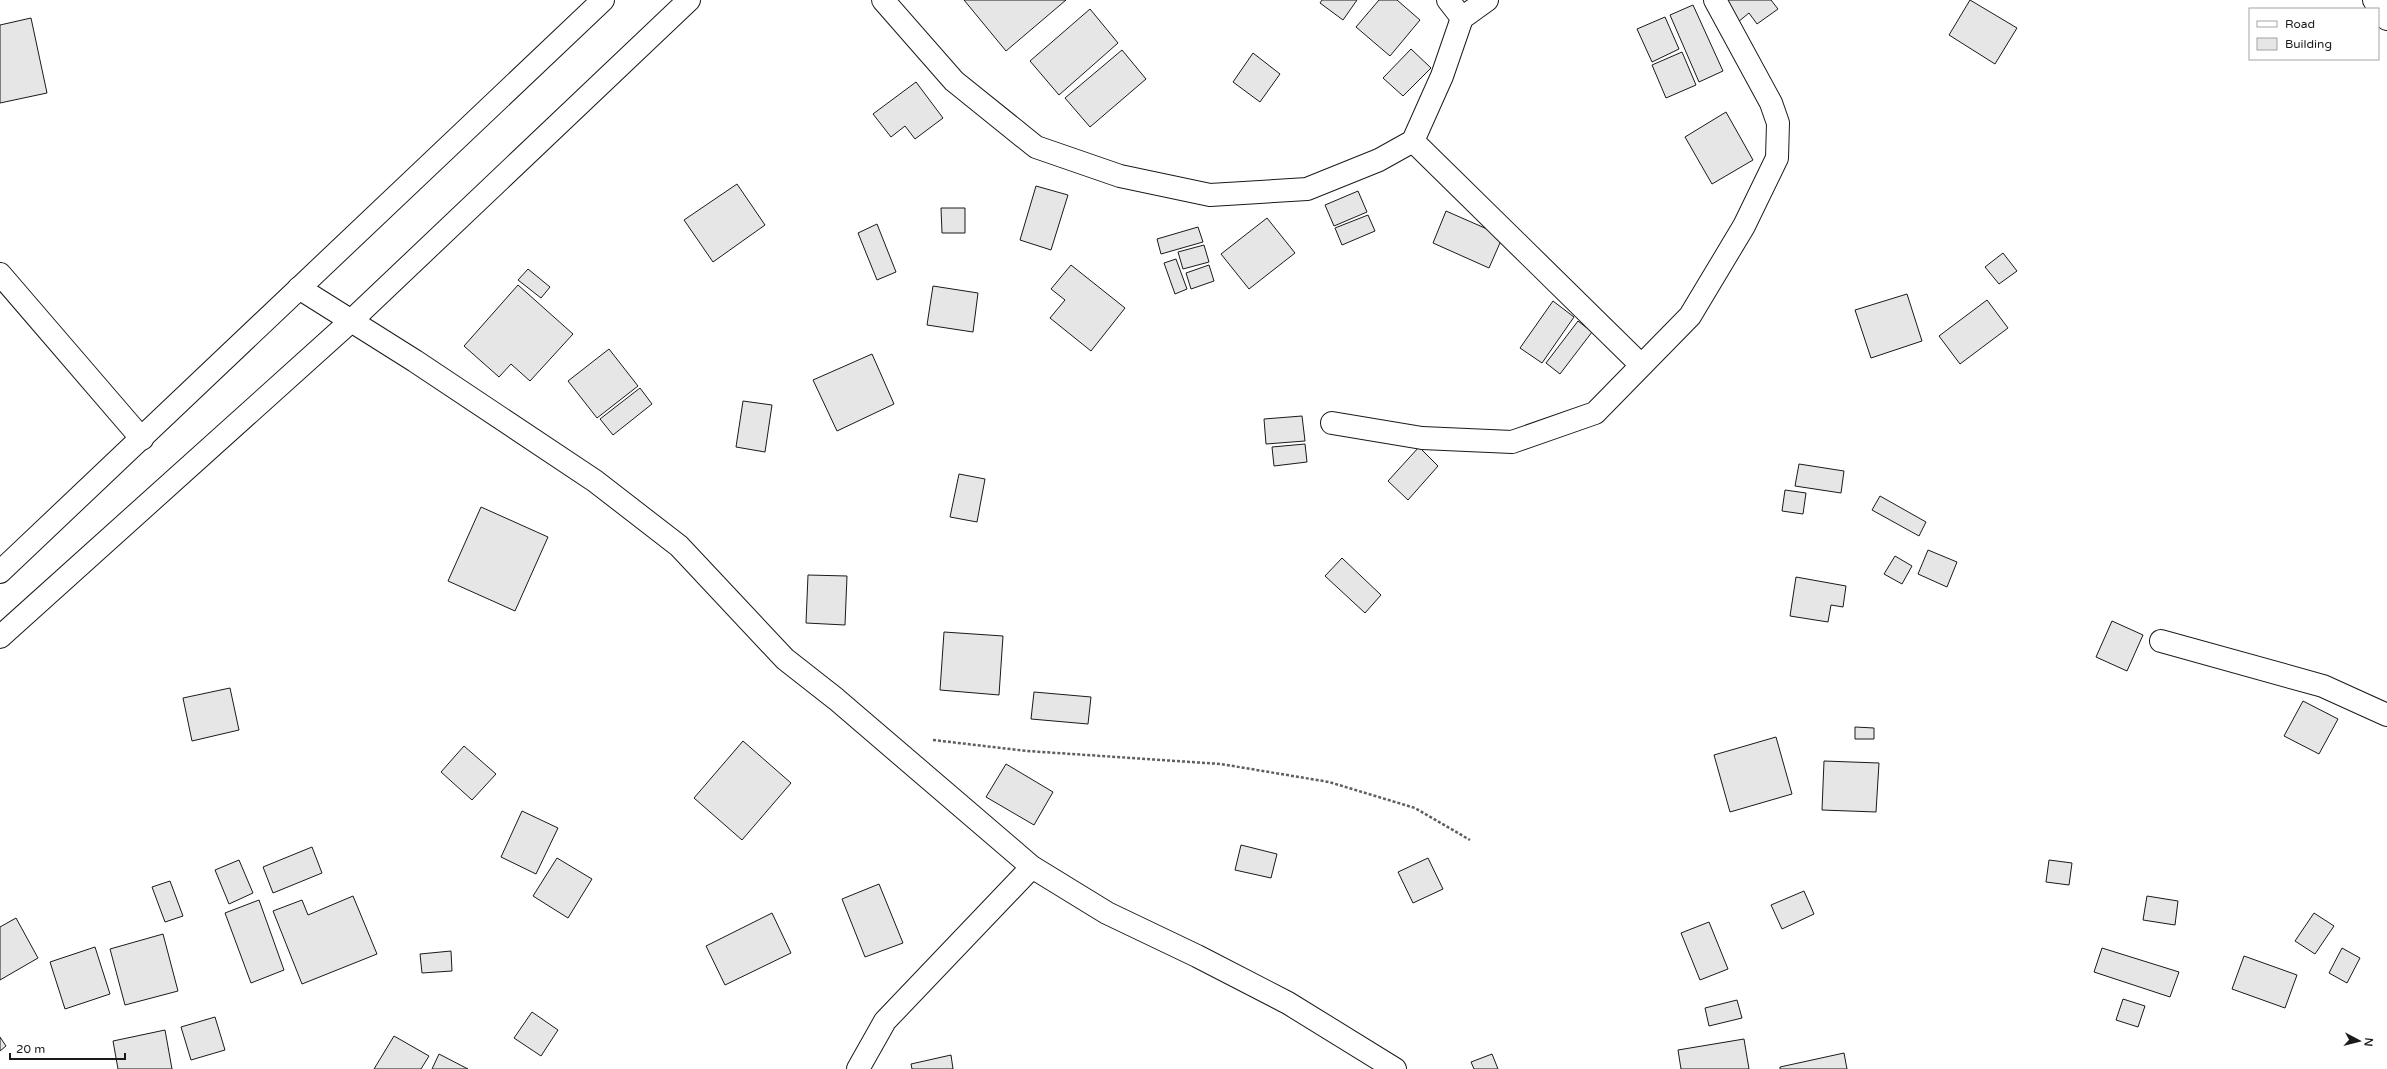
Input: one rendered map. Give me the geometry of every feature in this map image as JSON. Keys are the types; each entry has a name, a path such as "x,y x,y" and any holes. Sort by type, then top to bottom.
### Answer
{"main road":[{"path":"0,572 142,439 602,0"},
{"path":"0,637 351,321 690,0"},
{"path":"882,0 954,81 1036,147 1120,176 1210,195 1307,189 1380,160 1413,141 1442,76 1462,18 1486,0"},
{"path":"1448,0 1462,18"},
{"path":"1332,423 1422,438 1512,442 1594,413 1640,364 1690,316 1744,226 1777,158 1778,123 1771,103 1715,0"},
{"path":"2374,0 2387,19"},
{"path":"1413,141 1640,364"},
{"path":"0,274 142,439"},
{"path":"299,288 595,481 679,546 785,659 836,700 1032,867 1107,913 1197,956 1288,1003 1395,1069"},
{"path":"2162,641 2323,686 2387,715"},
{"path":"858,1069 885,1021 1032,867"}],"path":[{"path":"927,739 1027,751 1221,764 1315,779 1415,808 1470,840"}],"building":[{"path":"964,0 1066,0 1006,51"},
{"path":"1322,0 1357,0 1343,20 1320,3"},
{"path":"1379,0 1397,0 1420,20 1390,56 1356,27"},
{"path":"1728,0 1771,0 1778,9 1757,24 1749,13 1738,22 1724,3"},
{"path":"1970,0 2017,28 1995,64 1949,35"},
{"path":"1693,5 1723,71 1699,82 1670,15"},
{"path":"1090,9 1118,43 1059,95 1030,61"},
{"path":"1665,17 1679,49 1652,62 1637,29"},
{"path":"31,18 47,93 0,103 0,25"},
{"path":"1411,49 1431,68 1403,96 1383,78"},
{"path":"1122,50 1146,79 1090,127 1065,98"},
{"path":"1682,52 1696,85 1666,98 1652,65"},
{"path":"1253,53 1280,74 1260,102 1233,82"},
{"path":"916,82 943,118 915,139 905,126 891,137 873,114"},
{"path":"1726,112 1753,160 1712,184 1685,137"},
{"path":"737,184 765,225 713,262 684,220"},
{"path":"1036,186 1068,195 1051,250 1020,240"},
{"path":"1358,191 1367,212 1334,226 1325,205"},
{"path":"941,208 965,208 965,233 942,233"},
{"path":"1446,211 1503,236 1489,268 1433,243"},
{"path":"1368,215 1375,231 1342,245 1335,228"},
{"path":"1267,218 1295,253 1249,289 1221,254"},
{"path":"877,224 896,272 877,280 858,233"},
{"path":"1198,227 1203,242 1161,254 1157,239"},
{"path":"1204,245 1209,262 1183,269 1178,252"},
{"path":"2003,253 2017,271 1999,284 1985,267"},
{"path":"1176,259 1187,289 1175,294 1164,263"},
{"path":"1071,265 1125,308 1091,351 1050,318 1065,300 1051,289"},
{"path":"1209,265 1214,281 1191,289 1186,273"},
{"path":"528,269 550,287 541,298 518,280"},
{"path":"518,285 573,334 530,381 511,364 499,377 464,346"},
{"path":"933,286 978,293 973,332 927,325"},
{"path":"1907,294 1922,341 1871,358 1855,310"},
{"path":"1987,300 2008,328 1960,364 1939,336"},
{"path":"1553,301 1574,317 1542,363 1520,348"},
{"path":"1578,321 1592,332 1560,374 1546,363"},
{"path":"609,349 638,386 597,418 568,381"},
{"path":"872,354 894,404 837,431 813,380"},
{"path":"640,388 652,404 613,435 600,419"},
{"path":"743,401 772,405 765,452 736,447"},
{"path":"1302,416 1305,441 1266,444 1264,419"},
{"path":"1305,444 1307,462 1274,466 1272,447"},
{"path":"1419,447 1438,466 1408,500 1388,481"},
{"path":"1799,464 1844,471 1841,493 1795,486"},
{"path":"959,474 985,479 977,522 950,517"},
{"path":"1785,490 1806,493 1803,514 1782,511"},
{"path":"1880,496 1926,522 1919,536 1872,510"},
{"path":"481,507 548,537 515,611 448,581"},
{"path":"1928,550 1957,562 1947,587 1918,574"},
{"path":"1895,556 1912,566 1902,584 1884,574"},
{"path":"1342,558 1381,595 1365,613 1325,576"},
{"path":"808,575 847,576 845,625 806,623"},
{"path":"1796,577 1846,586 1843,607 1831,605 1828,622 1790,616"},
{"path":"2112,621 2143,635 2127,671 2096,657"},
{"path":"944,632 1003,636 999,695 940,690"},
{"path":"230,688 239,730 192,741 183,698"},
{"path":"1034,692 1091,697 1088,724 1031,719"},
{"path":"2303,701 2338,719 2319,754 2284,736"},
{"path":"1855,727 1874,728 1874,739 1855,739"},
{"path":"1776,737 1792,794 1730,812 1714,755"},
{"path":"743,741 791,783 742,840 694,798"},
{"path":"464,746 496,774 472,800 441,772"},
{"path":"1824,761 1879,763 1876,812 1822,810"},
{"path":"1006,764 1053,792 1034,825 986,797"},
{"path":"522,811 558,828 536,874 501,857"},
{"path":"1241,845 1277,854 1271,878 1235,870"},
{"path":"312,847 322,873 273,893 263,867"},
{"path":"557,858 592,879 568,918 533,896"},
{"path":"1428,858 1443,889 1413,903 1398,872"},
{"path":"239,860 253,893 229,904 215,870"},
{"path":"2049,860 2072,863 2069,885 2046,882"},
{"path":"170,881 183,916 165,922 152,887"},
{"path":"879,884 903,943 865,957 842,899"},
{"path":"1804,891 1814,914 1782,929 1771,905"},
{"path":"353,896 377,954 302,984 273,911 302,900 308,915"},
{"path":"2147,896 2178,901 2175,925 2143,920"},
{"path":"259,900 284,970 251,983 225,913"},
{"path":"772,913 791,953 725,985 706,946"},
{"path":"2314,913 2334,926 2315,954 2295,941"},
{"path":"16,918 38,958 0,980 0,927"},
{"path":"1709,922 1728,969 1700,980 1681,933"},
{"path":"163,934 178,991 125,1005 110,949"},
{"path":"95,947 110,994 65,1009 50,962"},
{"path":"2102,948 2179,972 2170,997 2094,972"},
{"path":"2342,948 2360,958 2347,983 2329,973"},
{"path":"451,951 452,971 422,973 420,954"},
{"path":"2244,956 2297,975 2285,1008 2232,989"},
{"path":"2123,999 2145,1006 2138,1027 2116,1020"},
{"path":"1737,1000 1742,1018 1709,1026 1705,1008"},
{"path":"532,1012 558,1030 541,1056 514,1038"},
{"path":"215,1017 225,1050 191,1060 181,1027"},
{"path":"165,1030 172,1069 118,1069 113,1041"},
{"path":"394,1036 429,1056 421,1069 374,1069"},
{"path":"0,1037 6,1046 0,1051"},
{"path":"1744,1039 1749,1069 1681,1069 1678,1050"},
{"path":"1844,1053 1847,1069 1780,1069 1780,1067"},
{"path":"439,1054 468,1069 432,1069"},
{"path":"1492,1054 1498,1069 1474,1069 1471,1062"},
{"path":"951,1055 953,1069 912,1069 911,1064"}]}
